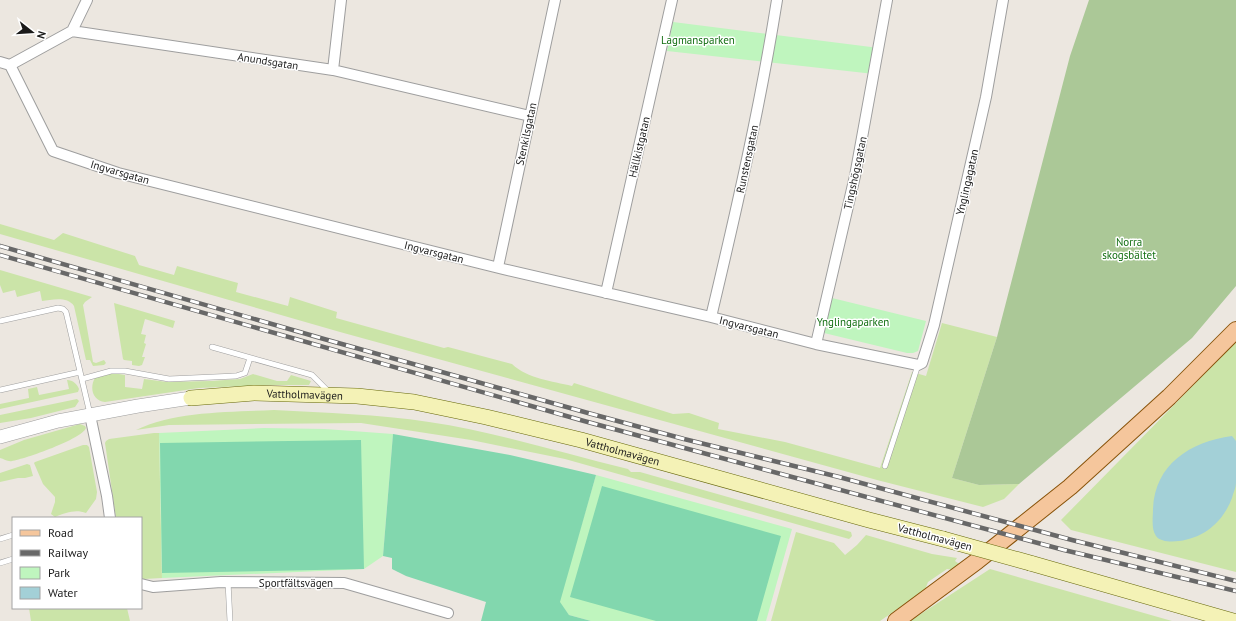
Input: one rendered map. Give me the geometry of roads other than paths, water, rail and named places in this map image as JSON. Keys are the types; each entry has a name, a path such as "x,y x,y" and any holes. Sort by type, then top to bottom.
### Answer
{"main road":[{"path":"896,621 977,561 1070,488 1169,397 1236,330"},
{"name":"Vattholmavägen","path":"191,398 254,393 357,396 414,402 581,440 869,520 944,539 1233,621"}],"street":[{"path":"0,62 10,65 72,31 87,0"},
{"path":"333,70 341,0"},
{"name":"Stenkilsgatan","path":"498,267 555,0"},
{"name":"Hällkistgatan","path":"606,293 672,0"},
{"name":"Runstensgatan","path":"711,317 747,165 767,62 777,0"},
{"name":"Tingshögsgatan","path":"816,344 855,176 887,0"},
{"name":"Ynglingagatan","path":"920,364 934,325 986,98 1003,0"},
{"name":"Anundsgatan","path":"72,31 333,70 530,116"},
{"name":"Ingvarsgatan","path":"10,65 53,152 118,173 498,267 711,317 816,344 920,364"},
{"name":"Vattholmavägen","path":"0,438 58,421 191,398"},
{"path":"90,415 107,496 110,517"},
{"name":"Sportfältsvägen","path":"142,584 153,587 228,582 344,583 449,615"}],"lane":[{"path":"0,321 58,308 63,309 66,312 90,415"},
{"path":"212,347 312,375 332,395"},
{"path":"82,379 111,371 125,371 169,379 236,376 245,373 250,358"},
{"name":"Ynglingagatan","path":"885,466 920,364"},
{"path":"0,390 80,372"},
{"path":"0,539 12,535"},
{"path":"0,563 12,559"},
{"path":"228,582 230,621"}],"water":[{"path":"1232,436 1236,441 1236,485 1228,507 1218,521 1204,532 1188,539 1166,541 1158,538 1153,530 1153,509 1155,493 1160,479 1178,458 1189,450 1217,439"}],"railway":[{"path":"0,246 588,413 684,439 839,477 1072,540 1236,581"},
{"path":"0,255 584,421 1064,550 1236,591"}],"park label":[{"name":"Lagmansparken","path":"698,40"},
{"name":"Norra skogsbältet","path":"1129,248"},
{"name":"Ynglingaparken","path":"853,322"}]}
